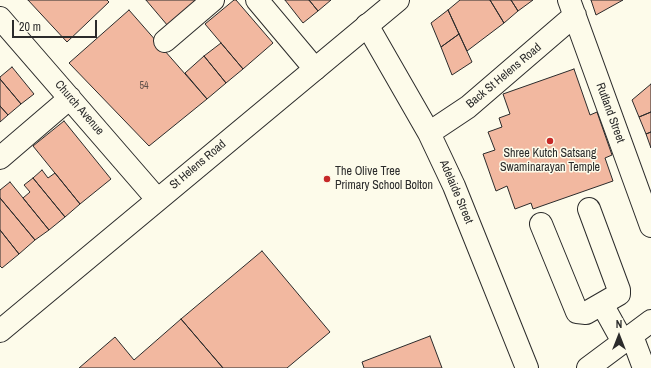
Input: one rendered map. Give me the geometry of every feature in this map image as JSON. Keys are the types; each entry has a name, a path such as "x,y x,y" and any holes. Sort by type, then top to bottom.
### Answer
{"street":[{"path":"165,41 213,0"},
{"path":"257,0 315,69"},
{"name":"St Helens Road","path":"0,331 398,0"},
{"name":"Back St Helens Road","path":"429,133 468,107 572,8"},
{"name":"Rutland Street","path":"572,8 651,226"},
{"name":"Adelaide Street","path":"367,25 429,133 454,186 527,368"},
{"name":"Church Avenue","path":"3,28 70,98 157,199"},
{"path":"0,158 70,98"},
{"path":"541,224 577,312 586,313 619,294 620,287 589,209"},
{"path":"602,304 628,339 644,368"},
{"path":"588,368 651,321"}],"building":[{"path":"28,0 107,0 109,2 67,42"},
{"path":"146,0 199,0 168,26"},
{"path":"234,0 236,0 273,43 243,69 205,24"},
{"path":"285,0 309,0 318,11 303,23"},
{"path":"309,0 331,0 318,11"},
{"path":"460,0 490,0 504,23 467,51 448,10"},
{"path":"490,0 511,0 518,11 504,23"},
{"path":"511,0 533,0 518,11"},
{"path":"591,0 623,0 596,15"},
{"path":"129,10 207,99 149,146 69,63"},
{"path":"448,10 459,34 441,47 431,23"},
{"path":"459,34 472,62 452,75 441,47"},
{"path":"221,43 243,69 226,83 204,56"},
{"path":"204,56 226,83 207,99 185,73"},
{"path":"12,67 34,94 21,104 0,79 0,77"},
{"name":"Shree Kutch Satsang Swaminarayan Temple","path":"574,69 590,115 597,112 612,155 605,158 613,181 533,209 531,203 515,209 507,186 496,191 483,154 495,150 488,132 502,127 499,118 510,114 503,94"},
{"path":"0,79 21,104 8,115 0,106"},
{"path":"651,84 651,112 639,117 632,100"},
{"path":"0,106 8,115 0,122"},
{"path":"651,112 651,132 646,134 639,117"},
{"path":"64,121 111,179 80,204 33,146"},
{"path":"651,132 651,148 646,134"},
{"path":"42,170 48,178 55,173 80,204 65,217 33,178"},
{"path":"33,178 65,217 49,230 23,198 30,192 24,185"},
{"path":"10,182 49,230 35,240 0,198 0,190"},
{"path":"0,198 35,240 19,254 0,230"},
{"path":"0,230 19,254 2,268 0,266"},
{"path":"262,251 330,332 287,368 223,368 181,319"},
{"path":"181,319 223,368 79,368 115,337 134,360"},
{"path":"430,336 442,368 364,368 362,362"}],"place":[{"name":"Shree Kutch Satsang Swaminarayan Temple","path":"550,141"},
{"name":"The Olive Tree Primary School Bolton","path":"327,179"}]}
